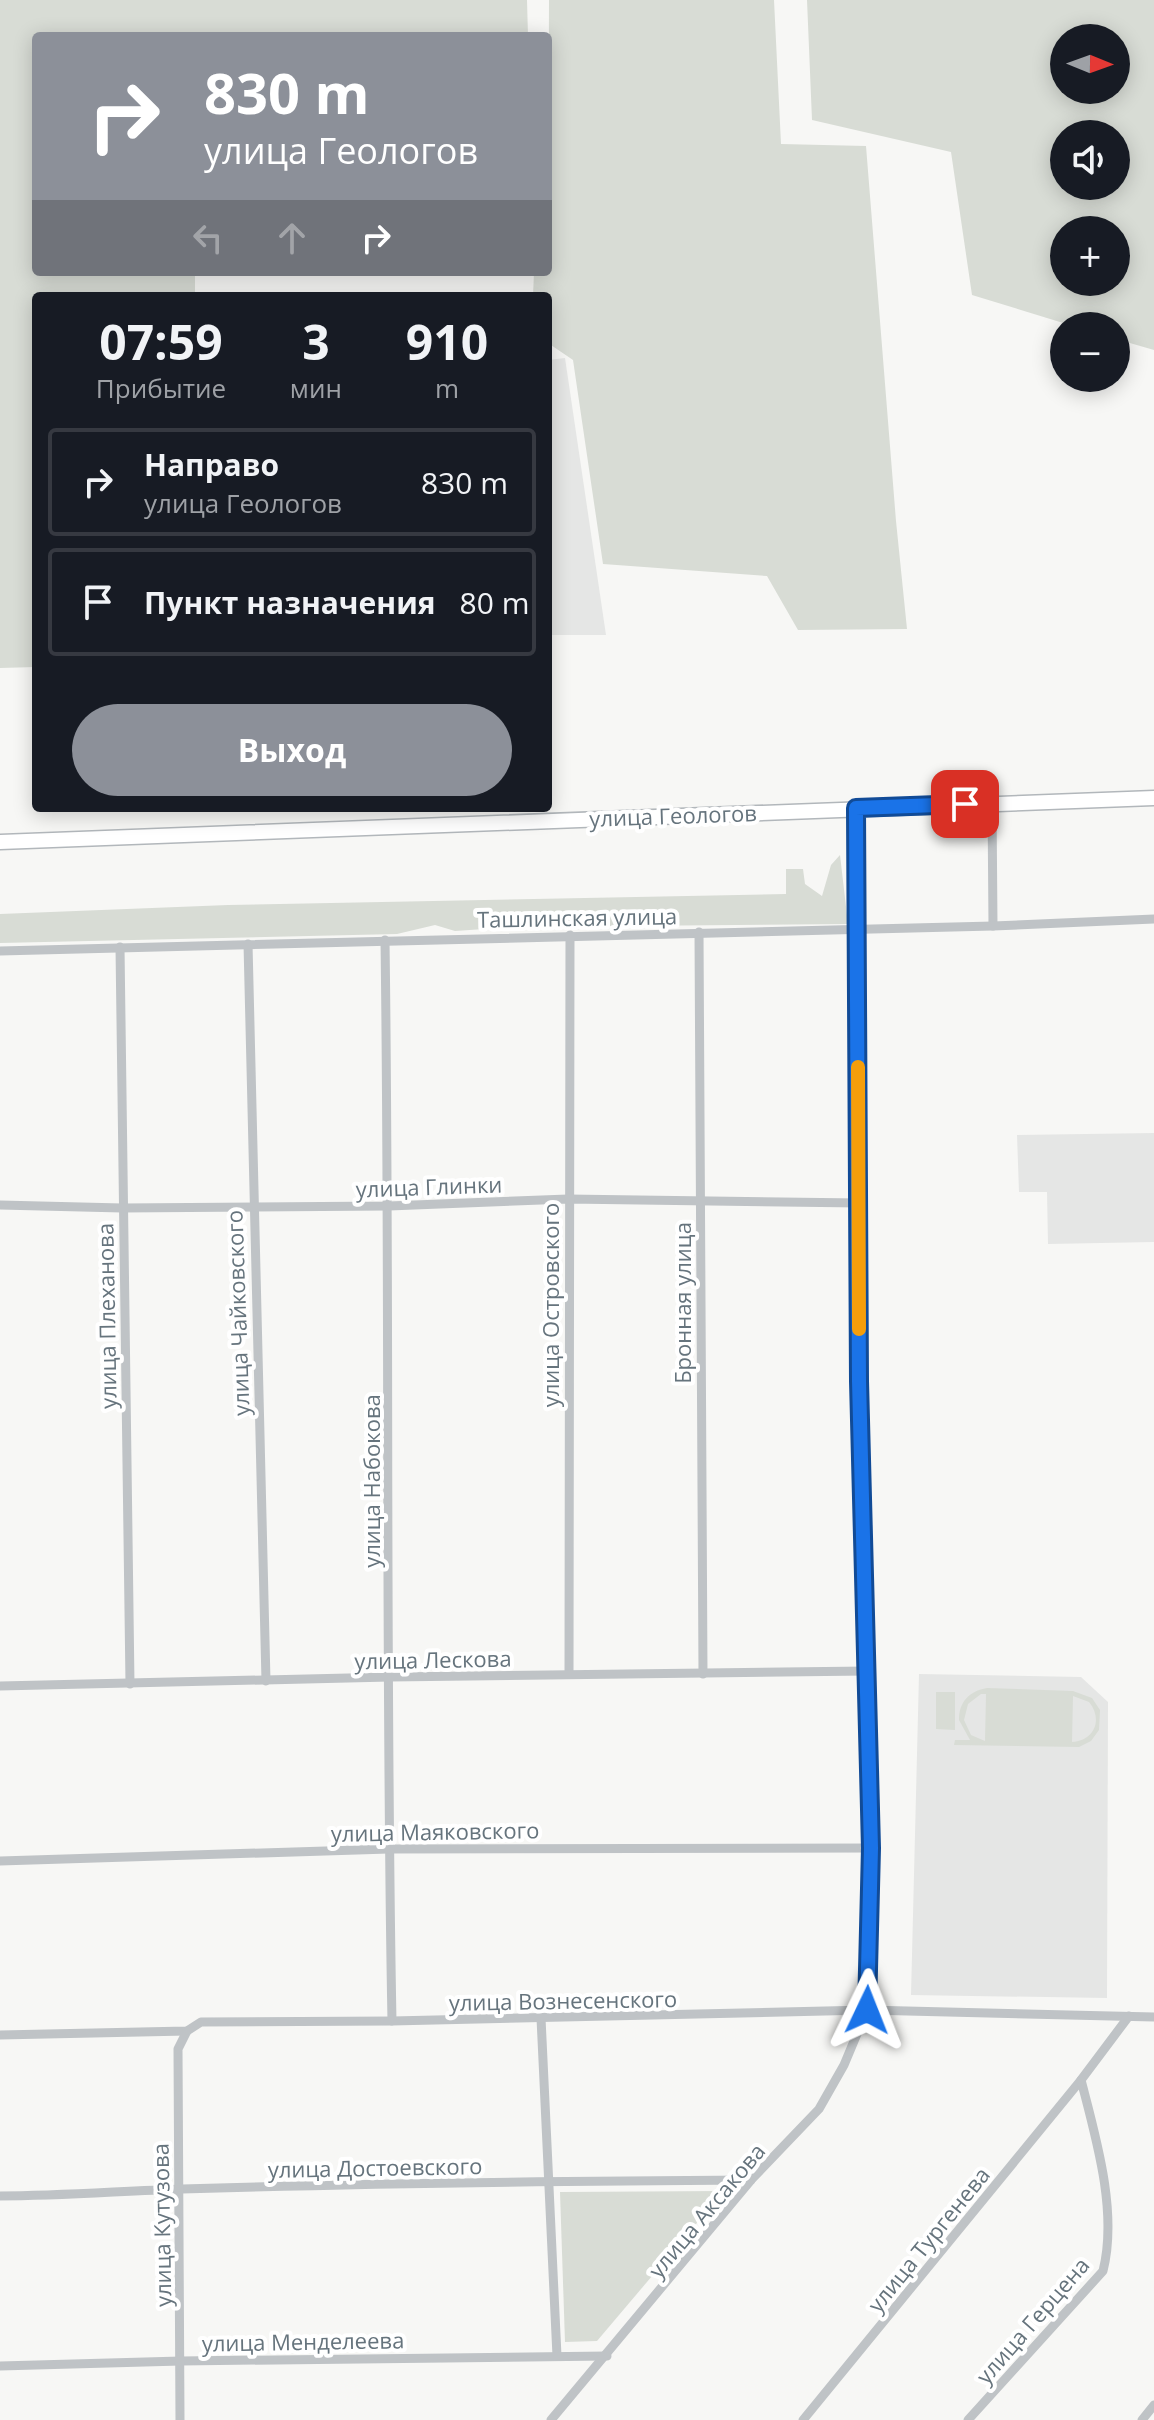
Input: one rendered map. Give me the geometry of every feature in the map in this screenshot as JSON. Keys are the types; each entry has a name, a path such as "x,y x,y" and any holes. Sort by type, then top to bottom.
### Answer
{"main road":[{"name":"улица Геологов","path":"0,842 1154,798"}],"street":[{"path":"992,803 993,926"},
{"path":"856,808 859,1381 871,1848 867,2010"},
{"name":"Ташлинская улица","path":"0,951 993,926 1154,919"},
{"name":"Бронная улица","path":"699,932 703,1674"},
{"name":"улица Островского","path":"569,1674 570,935"},
{"name":"улица Набокова","path":"385,940 392,2021"},
{"name":"улица Чайковского","path":"248,944 266,1681"},
{"name":"улица Плеханова","path":"120,947 130,1684"},
{"name":"улица Глинки","path":"0,1205 122,1208 389,1206 568,1199 860,1203"},
{"name":"улица Лескова","path":"0,1686 867,1671"},
{"name":"улица Маяковского","path":"0,1861 389,1849 871,1848"},
{"name":"улица Вознесенского","path":"0,2035 187,2031 201,2022 392,2021 867,2010 1154,2017"},
{"name":"улица Аксакова","path":"551,2420 751,2180 819,2109 844,2065 867,2010"},
{"path":"1081,2080 1129,2016"},
{"path":"541,2018 557,2356"},
{"name":"улица Кутузова","path":"180,2420 178,2049 187,2031"},
{"name":"улица Тургенева","path":"803,2420 1081,2080"},
{"name":"улица Герцена","path":"968,2420 1103,2271 1108,2249 1102,2162 1081,2080"},
{"name":"улица Достоевского","path":"0,2196 548,2181 751,2180"},
{"name":"улица Менделеева","path":"0,2366 607,2356"},
{"path":"1142,2420 1154,2405"}],"shaded area":[{"path":"0,0 527,0 528,32 32,32 32,276 195,276 195,292 32,292 32,667 0,668"},
{"path":"549,0 774,0 781,144 866,146 907,629 798,630 767,576 603,564 573,360 552,346 552,292 533,292 534,276 552,276 552,32 549,32"},
{"path":"807,0 1154,0 1154,350 1130,343 1130,312 1050,312 1050,319 972,295 951,152 812,120"},
{"path":"565,358 606,635 552,635 552,360"},
{"path":"840,855 848,924 514,927 455,931 435,925 397,934 0,943 0,914 228,905 786,894 786,869 803,869 805,884 822,896 831,865"},
{"path":"1154,1133 1154,1242 1048,1244 1047,1192 1019,1192 1017,1135"},
{"path":"919,1674 1081,1677 1108,1702 1107,1998 911,1995"},
{"path":"981,1689 1073,1691 1092,1698 1100,1710 1099,1730 1091,1741 1079,1747 954,1745 955,1740 970,1740 959,1714 966,1698","holes":["981,1694 986,1694 985,1741 971,1735 964,1720 968,1704","1073,1696 1089,1702 1096,1722 1091,1733 1072,1742"]},
{"path":"936,1692 955,1692 955,1730 936,1729"},
{"path":"724,2191 597,2341 565,2342 560,2192"}],"slow traffic":[{"path":"858,1067 859,1329"}],"route":[{"path":"867,2010 871,1848 859,1381 856,808 965,804"}]}
